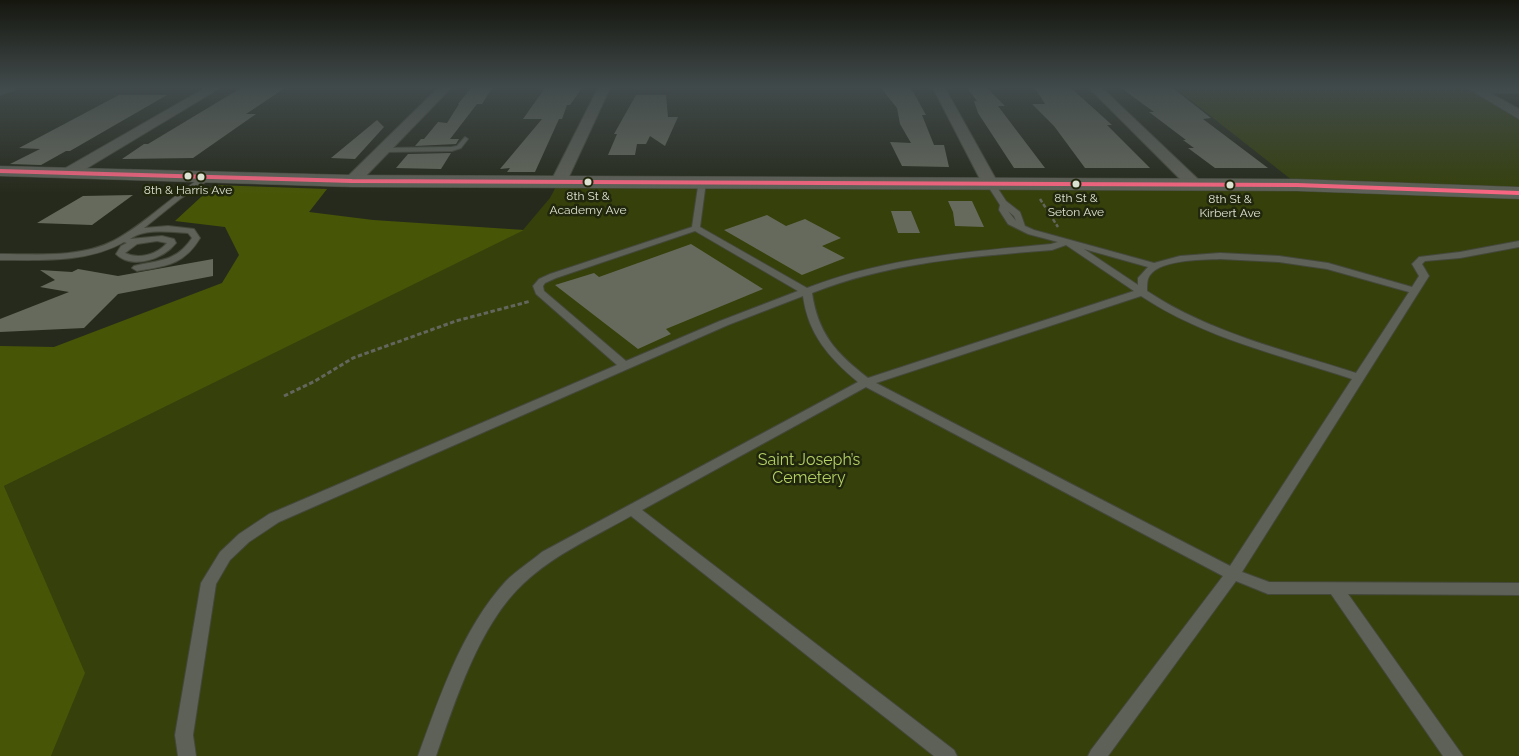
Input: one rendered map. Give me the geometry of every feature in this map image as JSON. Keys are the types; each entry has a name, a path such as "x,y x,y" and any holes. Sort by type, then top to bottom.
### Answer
{"street":[{"path":"68,173 153,123"},
{"path":"352,181 410,123"},
{"path":"559,182 587,123"},
{"path":"957,123 990,183"},
{"path":"1131,123 1194,184"},
{"path":"0,171 352,181 1298,185 1519,193"}],"lane":[{"path":"384,150 452,149 459,147 465,138"},
{"path":"0,257 33,257 88,252 122,239 193,185 208,177"},
{"path":"696,228 702,182"},
{"path":"990,183 1004,205 1003,210 1011,222 1031,232 1154,266 1180,259 1220,256 1279,259 1328,266 1414,290"},
{"path":"625,366 539,292 538,286 542,281 696,228 807,292"},
{"path":"133,232 168,229 190,231 196,238 189,250 174,261 137,268"},
{"path":"122,239 134,242 150,238 164,238 171,240 172,243 167,249 154,255 132,258 122,256 120,254 124,248 134,242"},
{"path":"187,756 184,735 209,583 225,556 244,538 274,518 724,322 831,282 900,264 946,256 1052,247 1067,242"},
{"path":"1067,242 1169,310 1209,330 1359,377"},
{"path":"1097,756 1233,574 1424,276 1417,264 1422,258 1460,255 1519,244"},
{"path":"1142,292 1143,278 1154,266"},
{"path":"807,292 809,313 819,335 840,362 866,382 1233,574 1268,588 1519,589"},
{"path":"427,756 442,711 482,624 510,587 547,556 866,382 1142,292"},
{"path":"632,510 948,756"},
{"path":"1335,588 1454,756"}],"path":[{"path":"1031,183 1067,242"},
{"path":"284,396 315,381 353,358 456,320 525,303 543,296"}],"green space":[{"name":"Saint Joseph’s Cemetery","path":"1220,123 1519,123 1519,756 51,756 84,673 4,486 523,230 550,198 559,181 1297,184"},
{"path":"214,185 327,189 309,212 373,220 524,230 4,486 85,673 51,756 0,756 0,346 54,347 222,283 239,255 225,227 175,221"}],"building":[{"path":"66,123 118,123 70,151 66,151 41,165 10,164 40,149 19,148"},
{"path":"182,123 243,123 193,158 122,159 144,144 148,144"},
{"path":"373,123 380,123 384,127 355,159 331,158"},
{"path":"437,123 462,123 450,139 459,139 456,144 415,146 421,139 424,139"},
{"path":"538,123 557,123 535,172 507,172 510,168 500,169"},
{"path":"620,123 675,123 665,146 650,136 646,144 637,144 635,155 608,155 617,134 614,134"},
{"path":"925,123 934,145 944,145 949,167 902,166 890,142 911,143 900,124"},
{"path":"985,123 1011,123 1045,168 1014,168"},
{"path":"1051,123 1110,123 1112,125 1107,125 1150,168 1085,168"},
{"path":"1164,123 1209,123 1268,168 1215,168 1188,148 1194,148 1183,140 1186,140"},
{"path":"451,153 441,169 396,168 408,154"},
{"path":"133,195 92,225 37,223 83,196"},
{"path":"948,201 972,201 984,227 955,226 953,212"},
{"path":"891,211 911,211 920,233 898,233"},
{"path":"767,215 786,226 805,219 841,238 822,246 845,258 802,275 724,230"},
{"path":"691,244 763,289 666,329 671,334 638,349 555,285 594,273 599,277"},
{"path":"213,259 213,276 118,294 84,328 0,332 0,319 69,292 40,287 55,280 40,270 72,272 78,269 118,276"}],"transit line":[{"path":"0,171 352,181 1297,185 1519,193"}],"place":[{"name":"8th & Harris Ave","path":"188,176"},
{"name":"8th St & Academy Ave","path":"588,182"},
{"name":"8th St & Seton Ave","path":"1076,184"},
{"name":"8th St & Kirbert Ave","path":"1230,185"}]}
